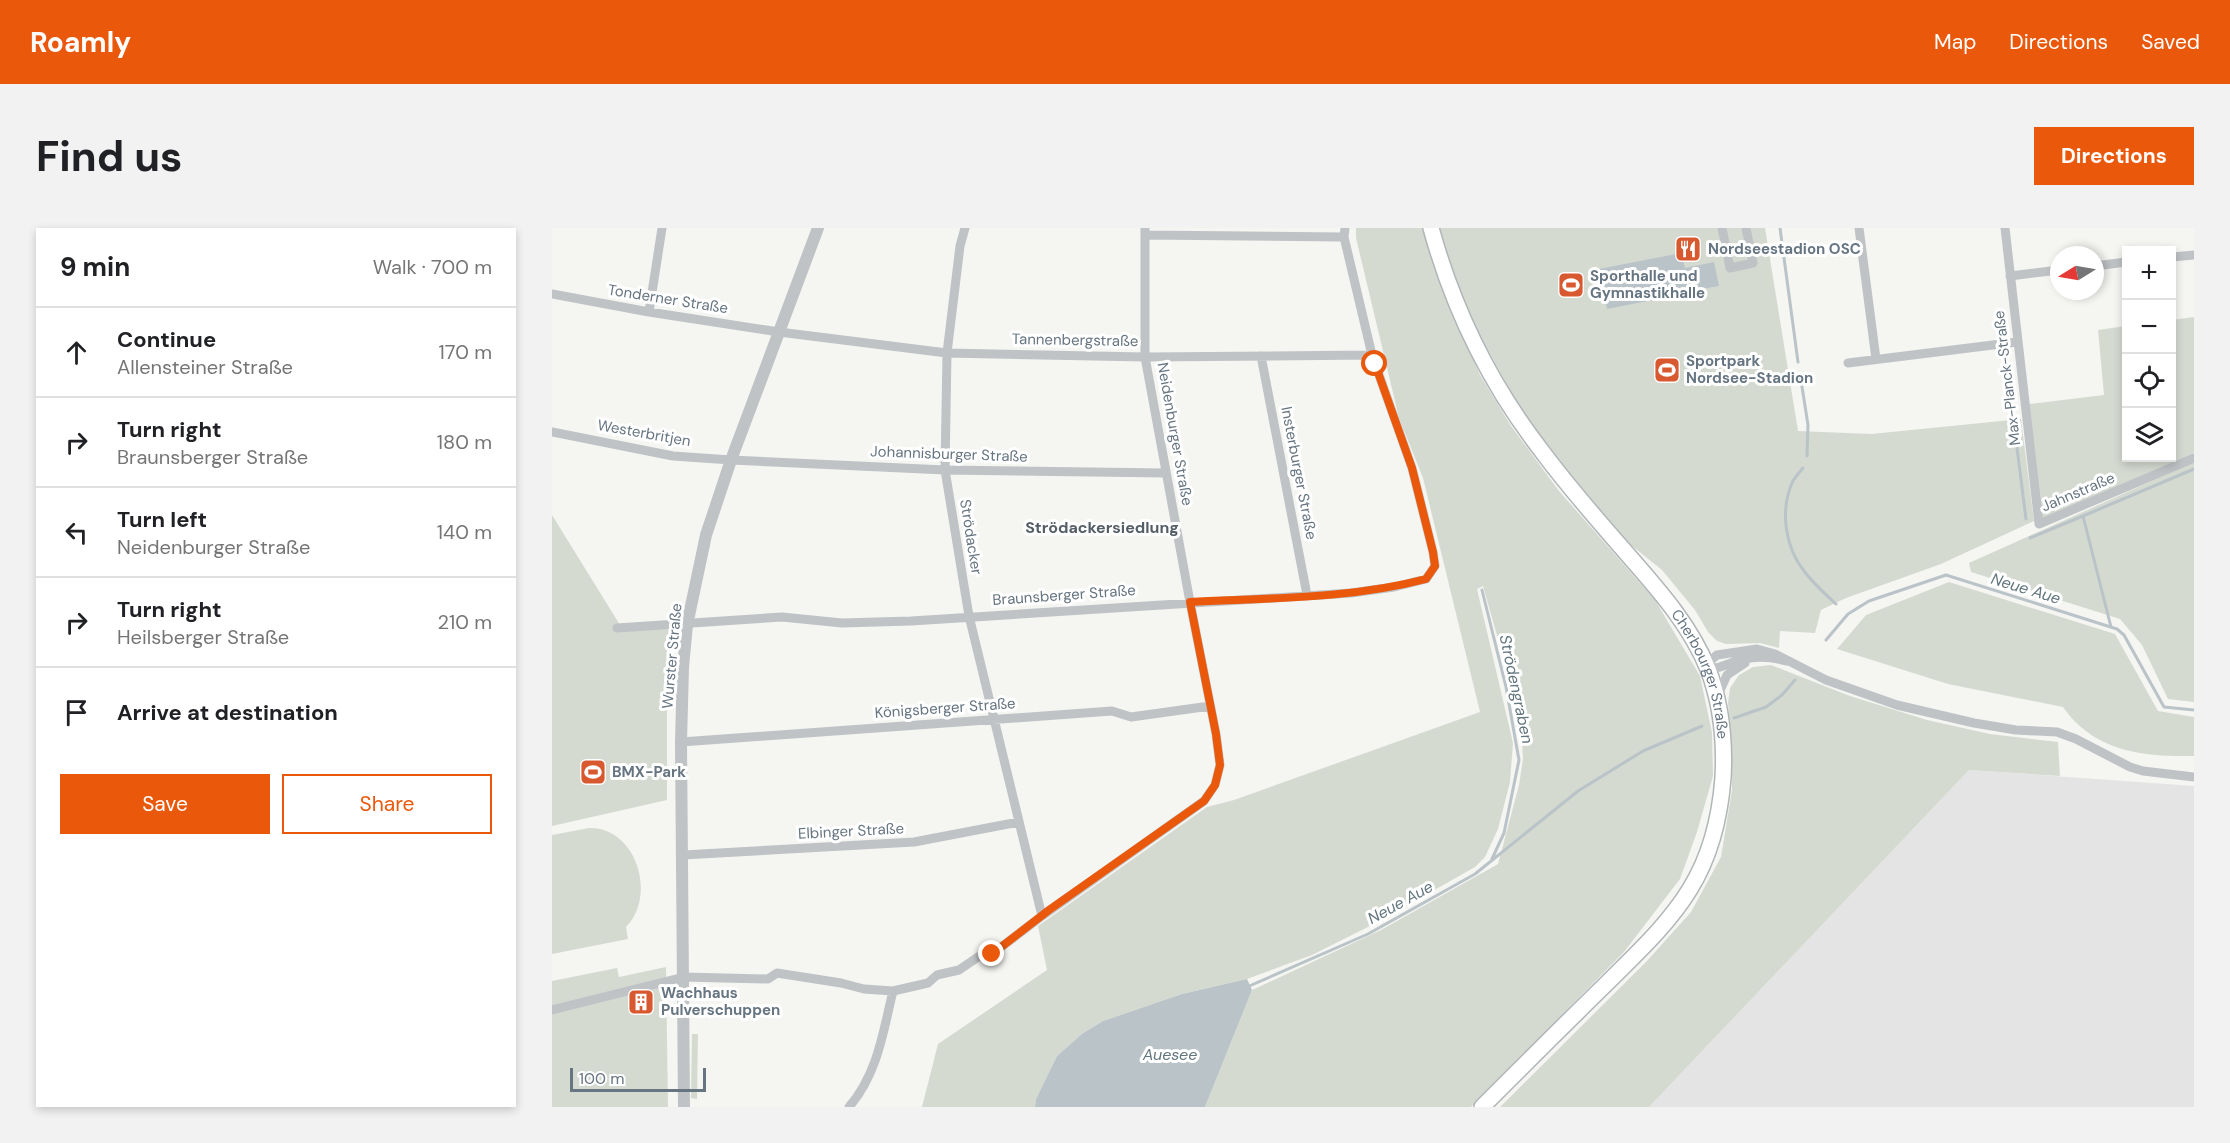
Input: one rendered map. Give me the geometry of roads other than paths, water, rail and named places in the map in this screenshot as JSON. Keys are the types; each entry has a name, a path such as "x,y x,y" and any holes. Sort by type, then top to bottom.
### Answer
{"main road":[{"name":"Cherbourger Straße","path":"1431,228 1463,320 1499,388 1542,452 1654,584 1689,632 1707,667 1718,706 1724,755 1719,814 1707,855 1689,890 1652,938 1482,1107"}],"street":[{"path":"649,312 662,228"},
{"name":"Wurster Straße","path":"684,1107 681,742 683,667 687,625 706,535 731,460 818,228"},
{"name":"Strödacker","path":"964,228 947,353 945,470 969,616 1042,916"},
{"path":"1722,228 1730,268 1753,263 1746,228"},
{"path":"1859,228 1876,359"},
{"name":"Max-Planck-Straße","path":"2005,228 2039,524"},
{"path":"1144,232 1344,233 1372,355"},
{"name":"Neidenburger Straße","path":"1042,916 1204,801 1215,785 1220,765 1145,357 1144,232"},
{"path":"2176,257 2194,255"},
{"path":"2104,265 2122,263"},
{"path":"2010,276 2050,271"},
{"name":"Tonderner Straße","path":"552,294 779,332"},
{"name":"Tannenbergstraße","path":"779,332 947,353 1145,357 1372,355"},
{"path":"1848,363 2017,342"},
{"name":"Braunsberger Straße","path":"617,628 782,617 842,623 969,616 1307,595 1394,587 1426,579 1435,566 1412,468 1372,355"},
{"name":"Insterburger Straße","path":"1261,356 1307,595"},
{"name":"Westerbritjen","path":"552,432 673,456 731,460"},
{"name":"Jahnstraße","path":"2039,524 2194,458"},
{"name":"Johannisburger Straße","path":"731,460 945,470 1166,472"},
{"path":"1689,632 1706,648 1742,651"},
{"path":"1786,661 1758,657 1731,662 1718,668 1707,667 1717,655 1757,649 1775,654 1826,680 1898,705 1974,723 2016,730 2057,732 2076,739 2130,767 2153,773 2194,777"},
{"path":"1718,706 1720,688 1727,675 1738,666 1758,657"},
{"name":"Königsberger Straße","path":"681,742 1112,711 1131,717 1210,706"},
{"name":"Elbinger Straße","path":"683,855 914,842 1019,822"},
{"path":"552,1010 684,977 768,979 777,973 864,989 893,991 928,982 937,975 959,970 978,957 992,954 1042,916"},
{"path":"849,1107 861,1094 877,1060 893,991"}],"water":[{"path":"1681,253 1685,268 1714,262 1719,286 1695,290 1694,286 1688,286 1689,293 1607,309 1599,269"},
{"name":"Auesee","path":"1247,979 1252,990 1205,1107 1035,1107 1036,1099 1057,1056 1083,1033 1103,1021 1182,994"}],"waterway":[{"path":"1780,228 1798,362"},
{"path":"1800,374 1808,425 1807,456"},
{"path":"2013,423 2015,438"},
{"path":"2017,448 2026,519"},
{"path":"1803,468 1793,481 1788,494 1786,528 1792,551 1804,571 1836,604"},
{"path":"2083,516 2194,469"},
{"path":"2030,538 2083,516 2111,627"},
{"name":"Neue Aue","path":"1826,640 1848,614 1869,601 1946,575 2117,629 2124,635 2164,707 2194,710"},
{"name":"Strödengraben","path":"1482,590 1506,687 1519,760 1504,833 1492,859"},
{"name":"Neue Aue","path":"1734,718 1766,707 1782,695 1795,680"},
{"name":"Neue Aue","path":"1247,987 1368,934 1475,874 1578,791 1643,751 1702,726"}],"place":[{"name":"Nordseestadion OSC","path":"1688,249"},
{"name":"Sporthalle und Gymnastikhalle","path":"1571,285"},
{"name":"Sportpark Nordsee-Stadion","path":"1667,370"},
{"name":"BMX-Park","path":"593,772"},
{"name":"Wachhaus Pulverschuppen","path":"641,1002"}],"district":[{"name":"Strödackersiedlung","path":"1102,527"}]}
